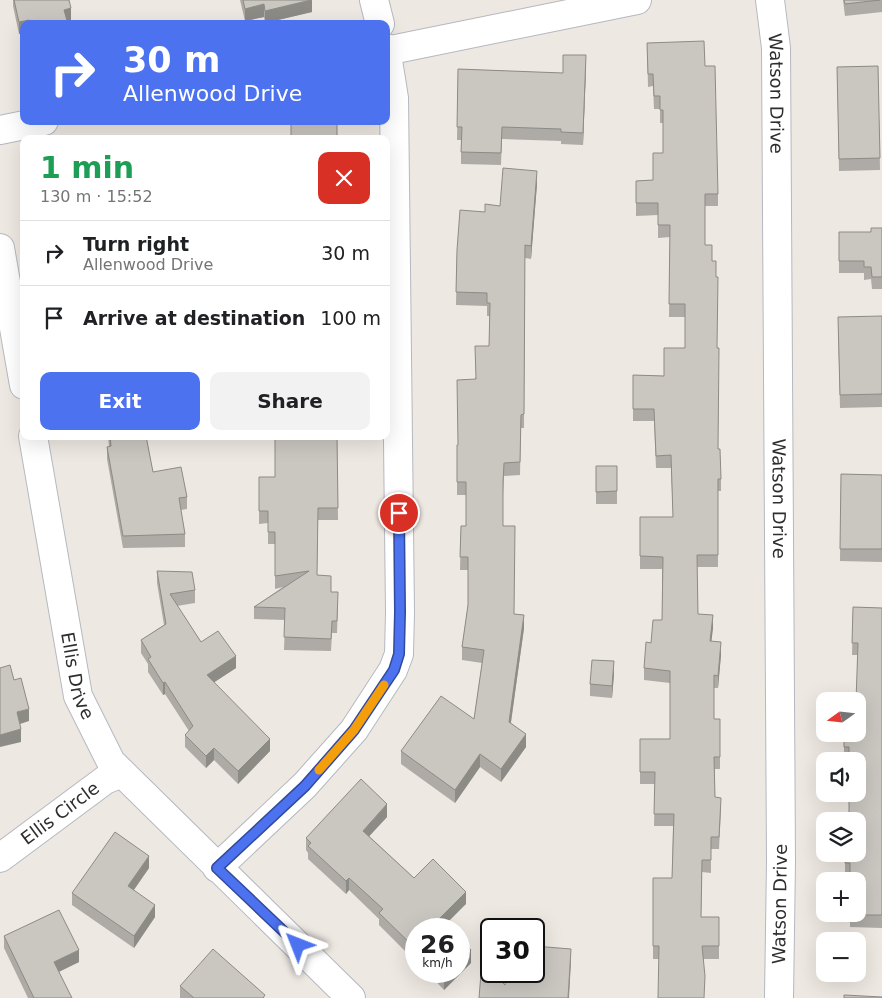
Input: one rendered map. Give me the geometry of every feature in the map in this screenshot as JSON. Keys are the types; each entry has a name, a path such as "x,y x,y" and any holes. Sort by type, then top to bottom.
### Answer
{"street":[{"path":"374,0 379,20"},
{"path":"390,49 637,0"},
{"name":"Watson Drive","path":"770,0 776,58 781,861 779,998"},
{"path":"217,868 305,786 354,730 394,670 399,654 394,98 390,74"},
{"path":"0,130 24,125"},
{"path":"0,248 20,362"},
{"name":"Ellis Drive","path":"34,440 78,696 111,762 351,998"},
{"name":"Ellis Circle","path":"0,858 105,780 122,773"}],"building":[{"path":"14,0 69,0 71,8 64,10 67,20 20,20 19,22"},
{"path":"243,0 311,0 265,11 264,4 245,9"},
{"path":"844,0 880,0 845,4"},
{"path":"704,41 705,66 715,66 718,194 705,194 705,245 712,245 712,261 716,261 716,277 718,277 718,449 720,449 721,479 718,479 718,555 697,555 698,614 713,615 710,641 721,642 718,676 714,675 714,719 720,719 720,757 714,757 715,797 721,798 719,837 711,837 711,860 702,860 701,917 719,917 719,946 702,946 705,976 704,998 658,998 659,946 653,946 653,878 672,878 674,814 654,814 655,772 640,772 640,739 670,739 670,671 644,668 646,642 651,643 653,620 662,620 663,557 640,556 640,517 673,517 671,455 656,456 654,409 633,409 633,375 664,376 664,348 685,348 685,304 669,304 670,225 658,225 658,203 636,203 636,181 653,180 653,153 663,153 663,110 660,110 660,96 654,96 653,74 648,74 647,43"},
{"path":"563,55 586,55 583,133 561,132 561,129 502,127 501,153 461,152 462,127 457,127 458,69 563,73"},
{"path":"878,66 880,158 839,159 837,67"},
{"path":"291,125 337,125 337,135 291,135"},
{"path":"503,168 537,171 531,246 525,245 524,414 521,415 520,462 504,463 503,483 503,526 515,526 514,614 524,615 509,722 526,734 501,769 480,754 455,790 401,751 441,696 474,719 484,650 462,647 468,605 468,557 460,557 461,526 466,526 466,482 457,482 457,380 476,379 475,346 489,346 490,303 487,303 487,293 456,292 457,250 460,210 485,212 485,204 500,206"},
{"path":"871,228 882,228 882,277 872,277 871,267 864,267 864,261 839,261 839,232 871,232"},
{"path":"882,316 882,394 840,395 838,317"},
{"path":"110,440 147,440 153,472 181,467 187,497 179,498 185,534 123,536 107,447 111,446"},
{"path":"275,440 337,440 338,508 318,508 317,575 331,576 331,592 338,592 337,621 332,621 331,639 284,637 285,608 254,607 309,571 275,576 275,532 268,532 268,511 259,511 259,477 275,477"},
{"path":"596,466 617,466 617,491 596,492"},
{"path":"841,474 882,475 882,549 840,549"},
{"path":"157,571 192,572 195,590 170,594 201,642 218,631 236,656 207,675 270,739 238,771 214,748 206,756 185,735 193,726 148,659 151,657 141,640 166,624"},
{"path":"853,607 882,608 882,915 866,915 866,872 850,872 850,863 845,863 866,862 866,812 849,812 849,802 866,802 866,752 849,752 849,747 844,747 844,742 866,742 866,692 856,692 858,643 852,643"},
{"path":"592,660 614,661 612,686 590,684"},
{"path":"10,665 14,680 21,678 29,709 17,712 21,729 0,735 0,668"},
{"path":"361,779 387,804 363,831 414,878 433,859 466,892 440,918 405,918 405,938 379,913 383,909 349,878 346,881 308,846 311,843 306,838"},
{"path":"115,832 149,856 128,886 155,905 134,936 72,893"},
{"path":"59,910 79,950 54,962 72,998 34,998 4,936"},
{"path":"545,947 571,949 568,998 479,998 480,983 503,983 505,985 505,983 545,983"},
{"path":"213,949 265,995 263,998 194,998 180,986"},
{"path":"844,995 882,997 882,998 844,998"}],"slow traffic":[{"path":"319,770 354,730 384,685"}],"route":[{"path":"298,945 217,868 305,786 354,730 394,670 399,654 399,513"}]}
